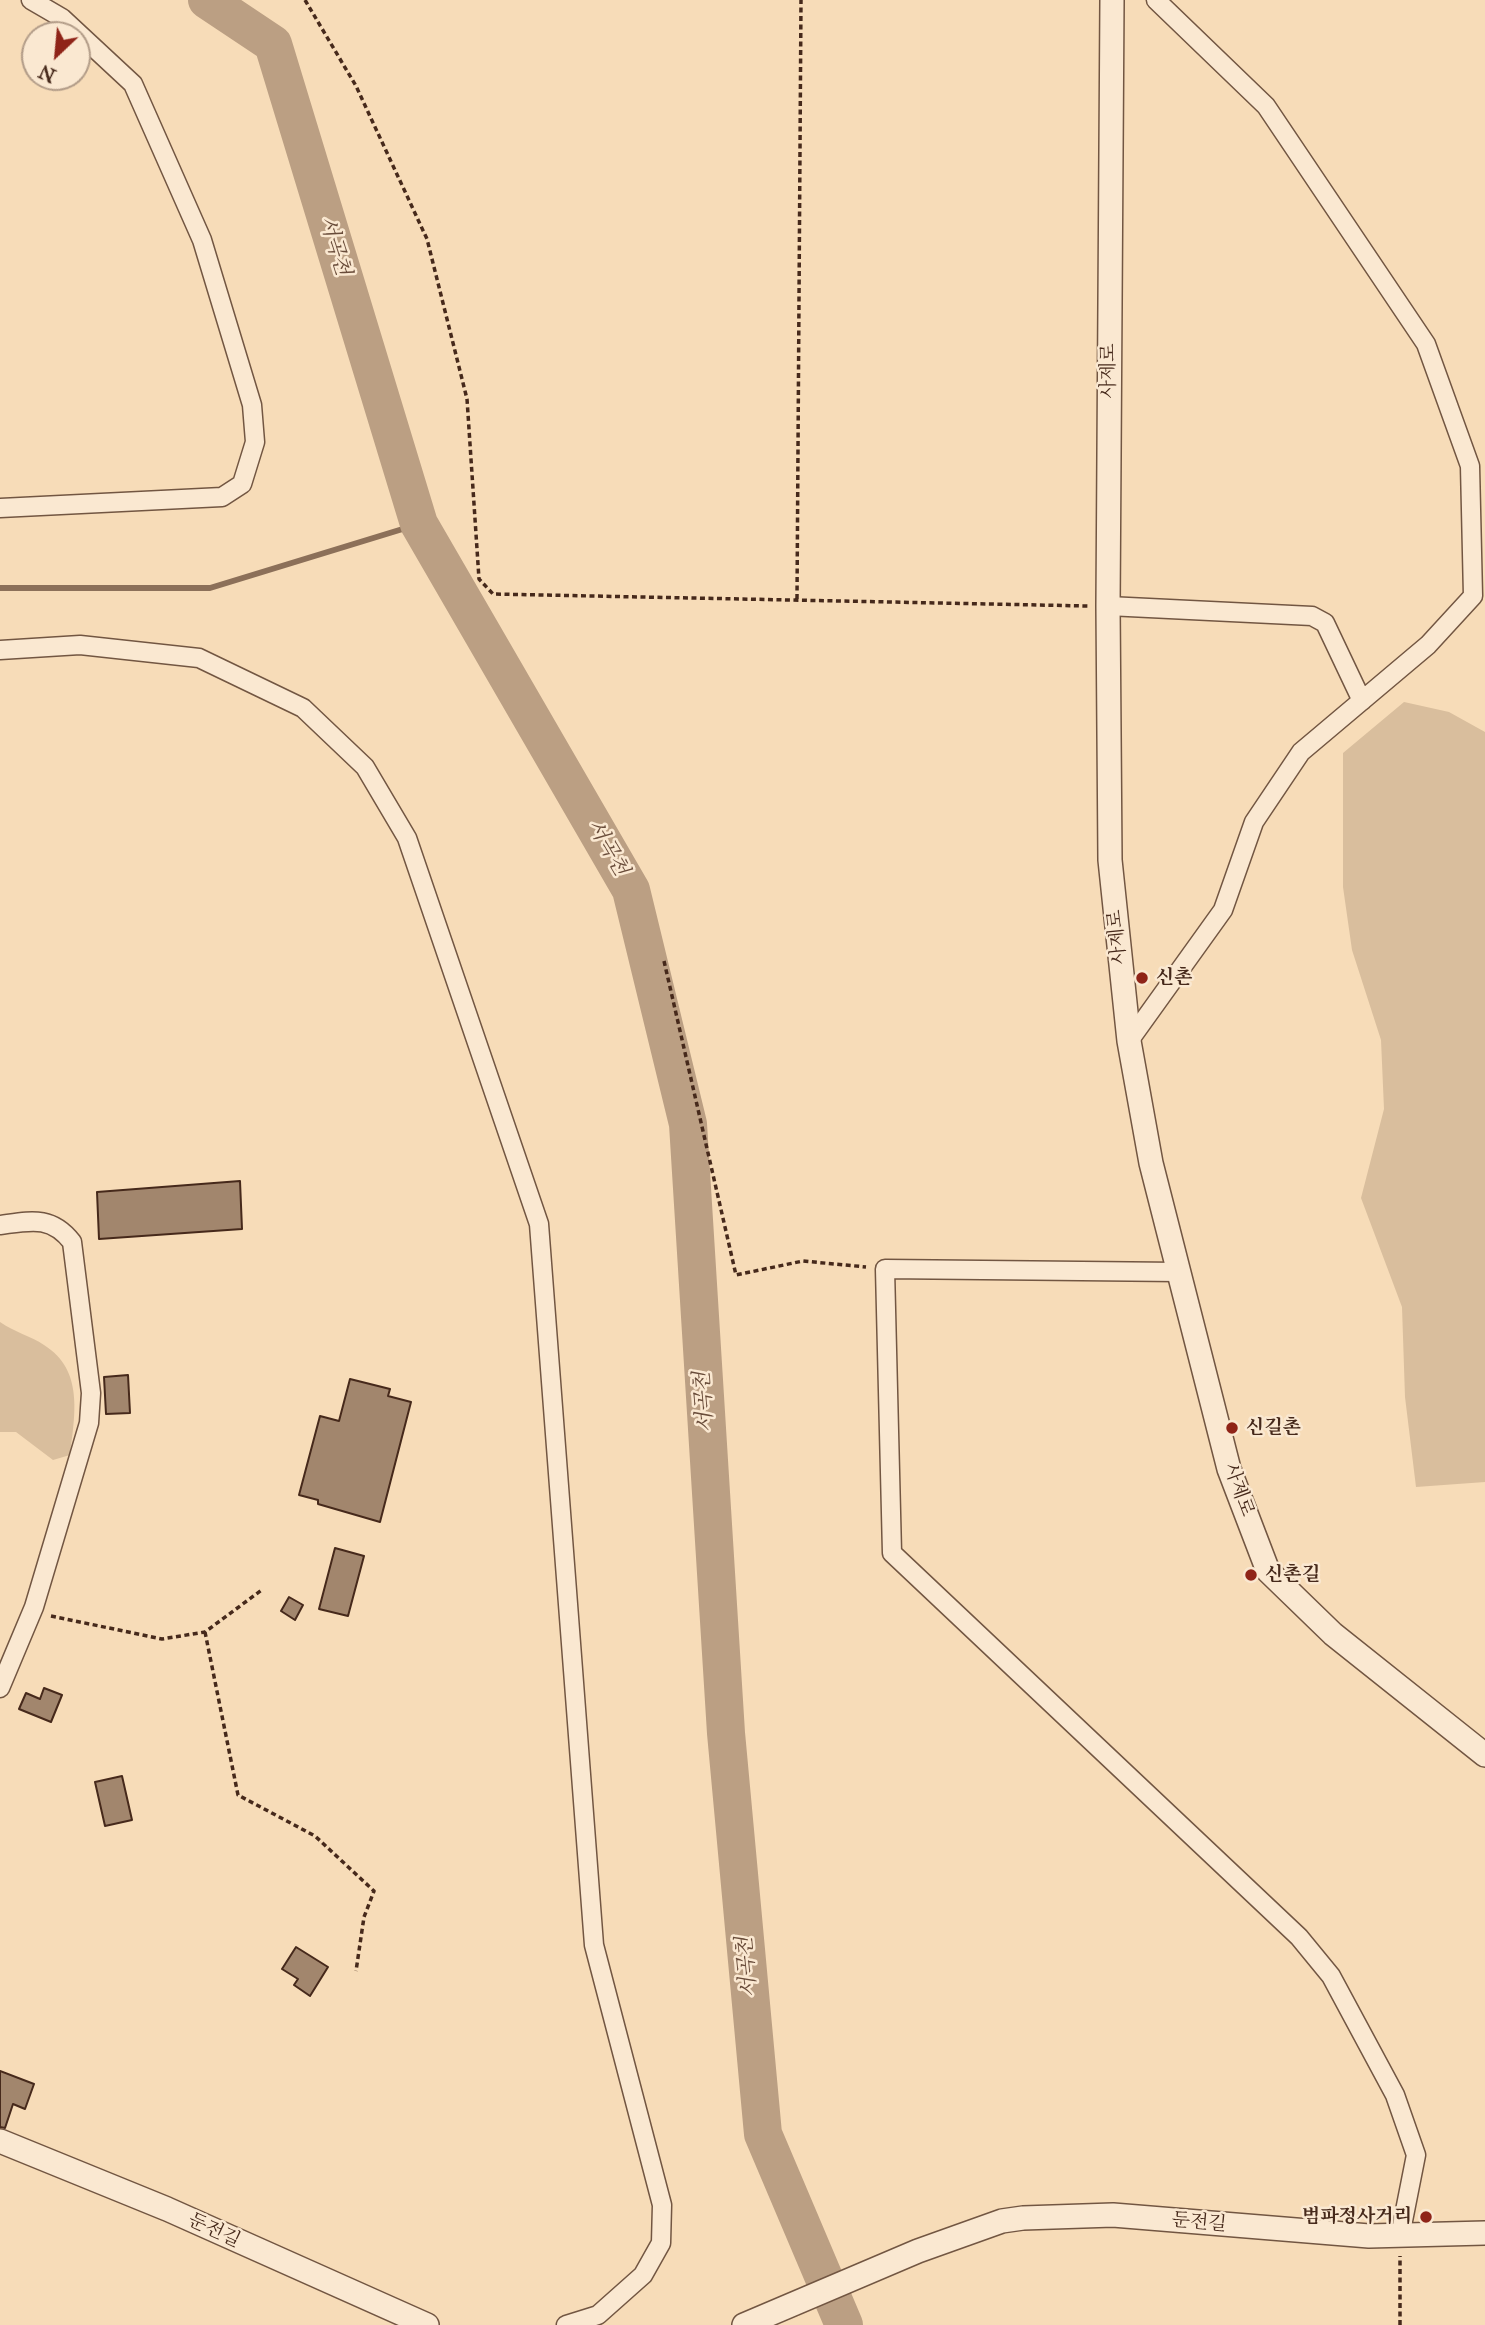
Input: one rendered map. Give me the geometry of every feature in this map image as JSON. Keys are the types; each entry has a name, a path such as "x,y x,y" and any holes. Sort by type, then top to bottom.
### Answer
{"street":[{"path":"0,508 222,497 242,484 256,442 252,405 202,240 133,85 62,18 31,0"},
{"name":"사제로","path":"1112,0 1108,606 1110,860 1129,1041 1151,1163 1229,1469 1268,1570 1334,1634 1485,1755"},
{"path":"1129,1041 1223,910 1254,822 1301,752 1428,645 1473,596 1470,466 1426,344 1266,106 1156,0"},
{"path":"1108,606 1312,616 1325,623 1362,701"},
{"path":"0,650 80,645 199,658 303,708 365,767 407,838 465,1003 539,1224 594,1945 662,2205 661,2243 643,2275 598,2315 566,2325"},
{"path":"0,1225 37,1220 61,1229 72,1242 91,1393 89,1423 32,1613 0,1688"},
{"path":"1179,1272 886,1269 892,1553 1299,1937 1331,1976 1395,2095 1416,2155 1401,2236"},
{"name":"둔전길","path":"0,2141 167,2209 427,2325"},
{"name":"둔전길","path":"744,2325 918,2250 1002,2221 1050,2216 1113,2215 1308,2232 1401,2236 1485,2233"}],"path":[{"path":"305,0 356,86 427,239 467,399 479,579 493,594 525,597 797,599 1108,606"},
{"path":"797,599 801,0"},
{"path":"664,961 736,1275 803,1261 886,1269"},
{"path":"32,1613 162,1639 205,1632 263,1589"},
{"path":"205,1632 238,1795 315,1836 374,1891 364,1917 356,1971"},
{"path":"1400,2325 1401,2236"}],"shaded area":[{"path":"1404,702 1449,712 1485,732 1485,1482 1416,1487 1405,1397 1402,1307 1361,1198 1384,1109 1381,1040 1352,950 1343,887 1343,753"},
{"path":"0,1322 44,1345 57,1355 66,1367 74,1394 75,1409 70,1455 53,1460 16,1432 0,1432"}],"building":[{"path":"240,1181 242,1229 99,1239 97,1192"},
{"path":"128,1375 130,1413 106,1414 104,1377"},
{"path":"350,1379 390,1389 388,1396 411,1402 380,1522 318,1504 318,1500 299,1495 320,1416 339,1421"},
{"path":"335,1548 364,1556 348,1616 319,1609"},
{"path":"289,1597 303,1605 295,1620 281,1611"},
{"path":"44,1688 62,1695 51,1722 19,1709 26,1693 40,1699"},
{"path":"122,1776 132,1820 105,1826 95,1782"},
{"path":"296,1947 328,1967 310,1996 294,1985 298,1979 282,1969"},
{"path":"0,2071 34,2084 25,2109 13,2104 5,2128 0,2127"}],"waterway":[{"name":"서곡천","path":"207,0 273,44 419,524 631,890 688,1124 726,1733 763,2134 844,2325"},
{"name":"서곡천","path":"0,588 210,588 419,524"}],"place":[{"name":"신촌","path":"1142,978"},
{"name":"신길촌","path":"1232,1428"},
{"name":"신촌길","path":"1251,1575"},
{"name":"범파정사거리","path":"1426,2217"}]}
